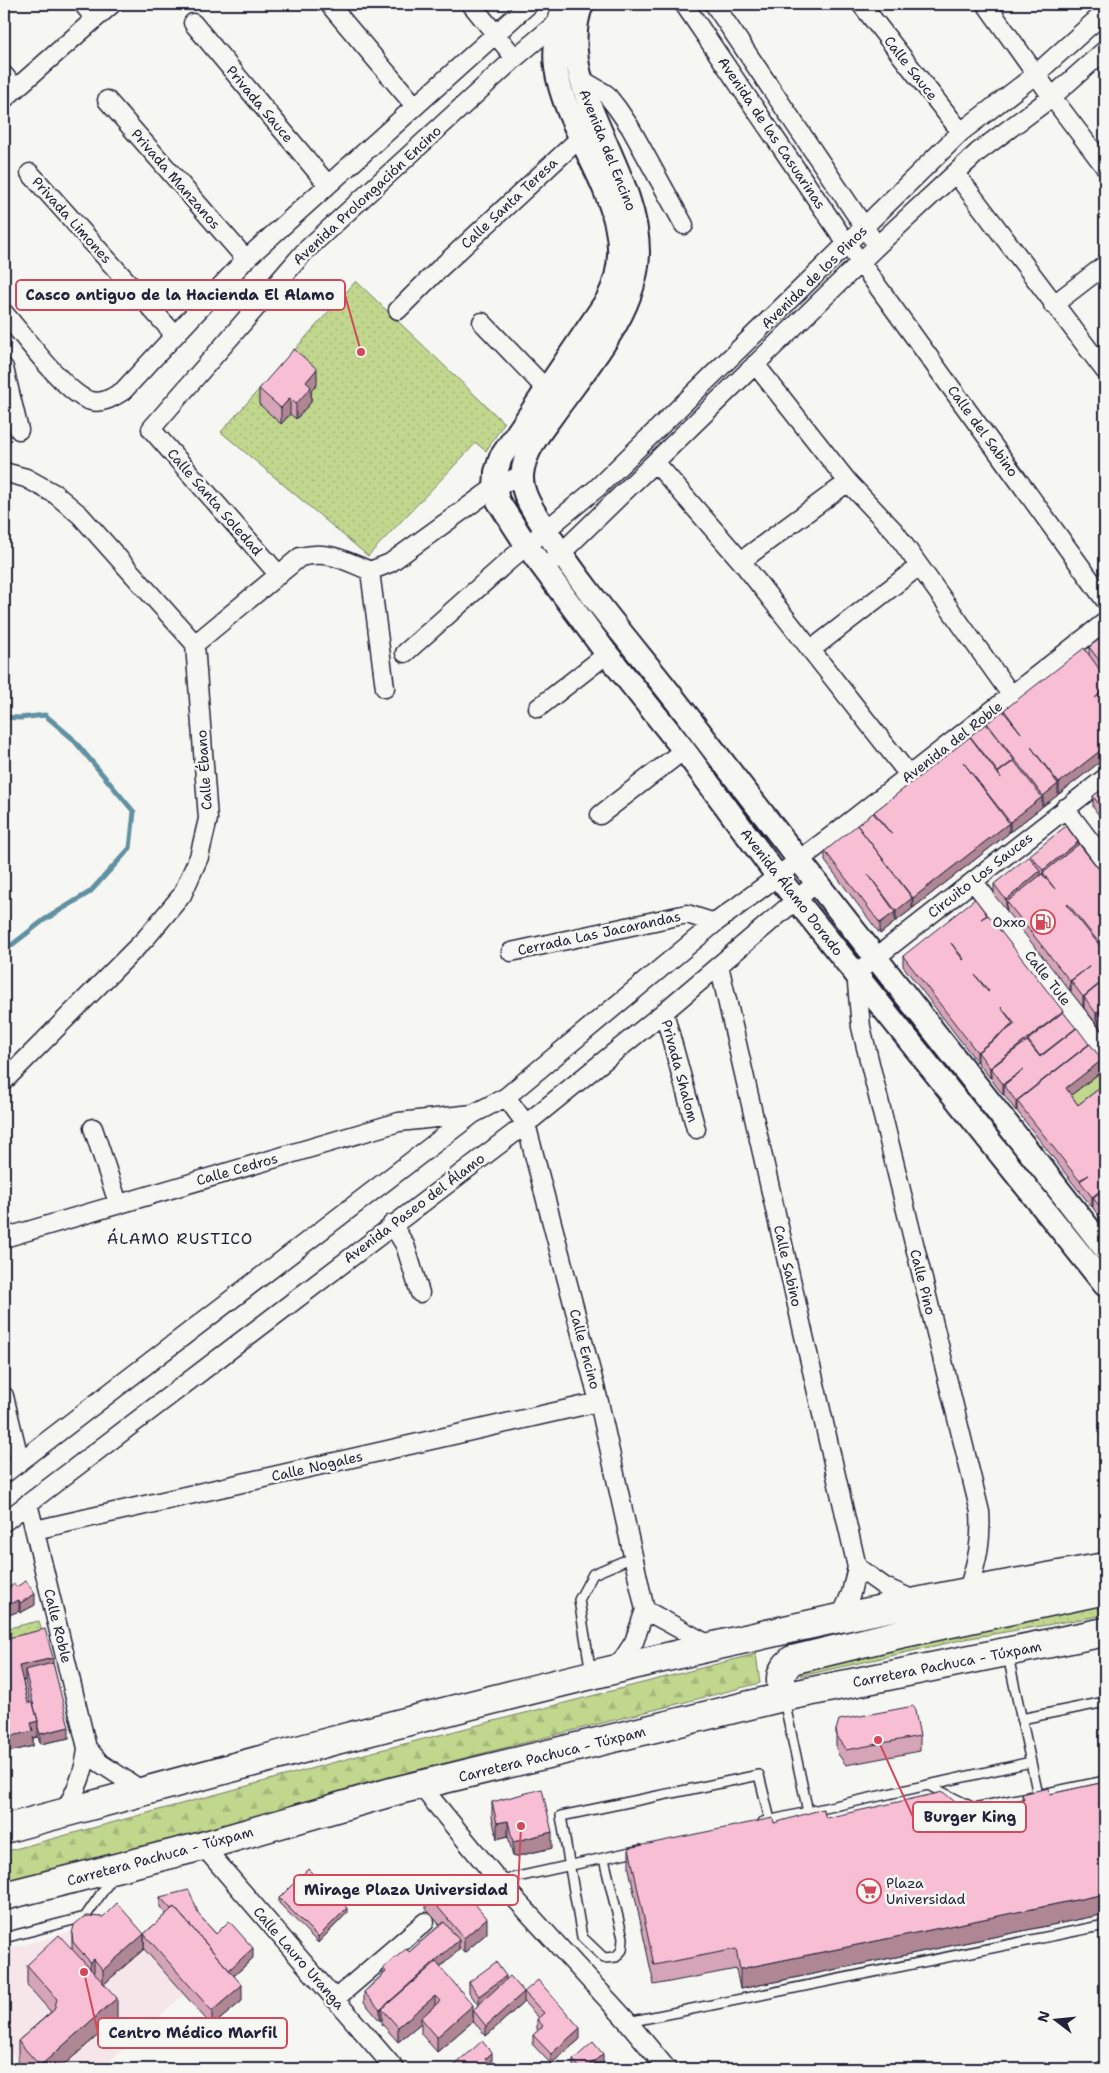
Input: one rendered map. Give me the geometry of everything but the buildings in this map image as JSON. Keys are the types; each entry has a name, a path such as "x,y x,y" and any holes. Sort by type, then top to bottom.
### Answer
{"main road":[{"path":"4,1828 711,1646 968,1590 1105,1566"},
{"path":"783,1697 780,1681 783,1668 792,1660 904,1633 1105,1590"},
{"name":"Carretera Pachuca - Túxpam","path":"4,1896 203,1846 421,1786 783,1697 1105,1632"}],"street":[{"path":"84,4 95,19"},
{"path":"4,75 10,93 112,4"},
{"path":"329,4 414,106"},
{"path":"471,4 515,58"},
{"path":"4,313 75,394 92,401 107,401 123,390 246,258 529,4"},
{"name":"Avenida del Encino","path":"522,475 534,440 599,350 638,259 638,236 632,209 611,151 579,78 575,44 582,4"},
{"name":"Avenida de las Casuarinas","path":"684,4 860,261"},
{"name":"Avenida de las Casuarinas","path":"714,4 877,246"},
{"name":"Calle Sauce","path":"861,4 961,132"},
{"path":"986,4 1035,75 1105,167"},
{"name":"Avenida de los Pinos","path":"405,653 527,546 597,488 961,132 1035,75 1105,12"},
{"name":"Avenida del Encino","path":"495,487 496,472 501,457 547,390 622,293 619,241 612,205 562,94 556,67 556,38 561,13"},
{"name":"Avenida Prolongación Encino","path":"151,429 304,251 515,58 561,13"},
{"name":"Privada Sauce","path":"193,23 328,185"},
{"name":"Avenida de los Pinos","path":"544,570 860,261 978,152 1052,97 1105,50"},
{"path":"579,78 606,94 617,108 630,127 684,226"},
{"name":"Privada Manzanos","path":"107,100 246,258"},
{"name":"Calle Santa Teresa","path":"398,310 438,270 581,137"},
{"name":"Privada Limones","path":"30,173 174,334"},
{"path":"956,174 1053,306 1105,371"},
{"name":"Calle del Sabino","path":"860,261 1105,600"},
{"path":"1053,306 1105,265"},
{"path":"482,322 547,390"},
{"path":"755,364 848,482 895,532 918,567 1012,696"},
{"path":"4,368 19,430"},
{"path":"693,394 704,414"},
{"name":"Calle Santa Soledad","path":"151,429 279,575"},
{"path":"655,462 742,561 909,775"},
{"path":"4,472 26,478 48,490 80,515 195,644 300,557 315,554 330,555 370,570 390,563 495,487 522,475"},
{"name":"Avenida Álamo Dorado","path":"522,475 523,491 561,554 798,861 1013,1130 1105,1249"},
{"path":"742,561 848,482"},
{"name":"Avenida Álamo Dorado","path":"495,487 498,501 505,516 607,654 684,750 778,877 1105,1285"},
{"path":"812,649 918,567"},
{"path":"370,570 385,688"},
{"name":"Avenida del Roble","path":"798,861 1105,622"},
{"name":"Calle Ébano","path":"4,1081 146,938 182,896 199,857 208,818 195,644"},
{"path":"538,708 607,654"},
{"path":"600,815 684,750"},
{"name":"Circuito Los Sauces","path":"856,974 1105,778"},
{"path":"1065,808 1105,861"},
{"path":"4,1474 473,1114 506,1097 716,923 798,861"},
{"name":"Calle Tule","path":"973,881 1105,1051"},
{"name":"Avenida Paseo del Álamo","path":"4,1522 392,1224 526,1124 664,1012 816,883"},
{"name":"Cerrada Las Jacarandas","path":"511,952 687,914 716,923"},
{"name":"Calle Sabino","path":"719,965 857,1567 852,1593 841,1617"},
{"name":"Calle Pino","path":"856,974 861,1027 980,1512 982,1538 968,1590"},
{"name":"Privada Shalom","path":"664,1012 696,1129"},
{"name":"Calle Encino","path":"506,1097 526,1124 599,1402 645,1610"},
{"name":"Calle Cedros","path":"4,1238 399,1122 473,1114"},
{"path":"93,1128 118,1203"},
{"path":"994,1146 1013,1130"},
{"path":"392,1224 405,1245 420,1293"},
{"path":"4,1396 20,1462"},
{"name":"Calle Nogales","path":"35,1530 599,1402"},
{"name":"Calle Roble","path":"28,1503 88,1748 86,1764 79,1785 64,1812"},
{"path":"857,1567 885,1587 916,1601"},
{"path":"604,1672 634,1642 645,1610 711,1646"},
{"name":"Calle Roble","path":"88,1748 100,1763 144,1792"},
{"path":"421,1786 499,1881 628,2022 667,2069"},
{"name":"Calle Lauro Uranga","path":"203,1846 395,2069"},
{"path":"335,1999 425,1922"}],"lane":[{"path":"604,1672 579,1600 593,1574 633,1557"},
{"path":"1007,1652 1038,1795"},
{"path":"783,1697 808,1812"},
{"path":"1021,1719 1105,1702"},
{"path":"751,1825 1031,1762"},
{"path":"604,1859 623,1938 622,1950 616,1958 604,1958 582,1937 561,1816 759,1775 770,1820"},
{"path":"928,1785 974,1808 1105,1781"},
{"path":"499,1881 650,1848"},
{"path":"4,1938 85,1917 118,1868"},
{"path":"628,2022 1105,1924"}],"shaded area":[{"path":"117,1919 184,1994 101,2069 25,2069 4,2046 4,1950"}],"green space":[{"path":"356,281 504,423 486,451 476,443 368,556 221,432"},
{"path":"1102,1071 1105,1075 1105,1093 1078,1114 1066,1099"},
{"path":"1105,1597 1105,1615 970,1638 801,1676 800,1668"},
{"path":"39,1621 45,1645 4,1654 4,1629"},
{"path":"756,1654 760,1683 366,1783 222,1826 4,1886 4,1852 365,1754"}],"waterway":[{"path":"4,717 20,718 45,715 72,738 134,812 130,848 90,892 44,920 4,951"}],"place":[{"name":"Casco antiguo de la Hacienda El Alamo","path":"361,352"},
{"name":"Oxxo","path":"1043,922"},
{"name":"Burger King","path":"878,1740"},
{"name":"Mirage Plaza Universidad","path":"521,1826"},
{"name":"Plaza Universidad","path":"869,1891"},
{"name":"Centro Médico Marfil","path":"84,1972"}],"district":[{"name":"ÁLAMO RUSTICO","path":"180,1238"}]}
